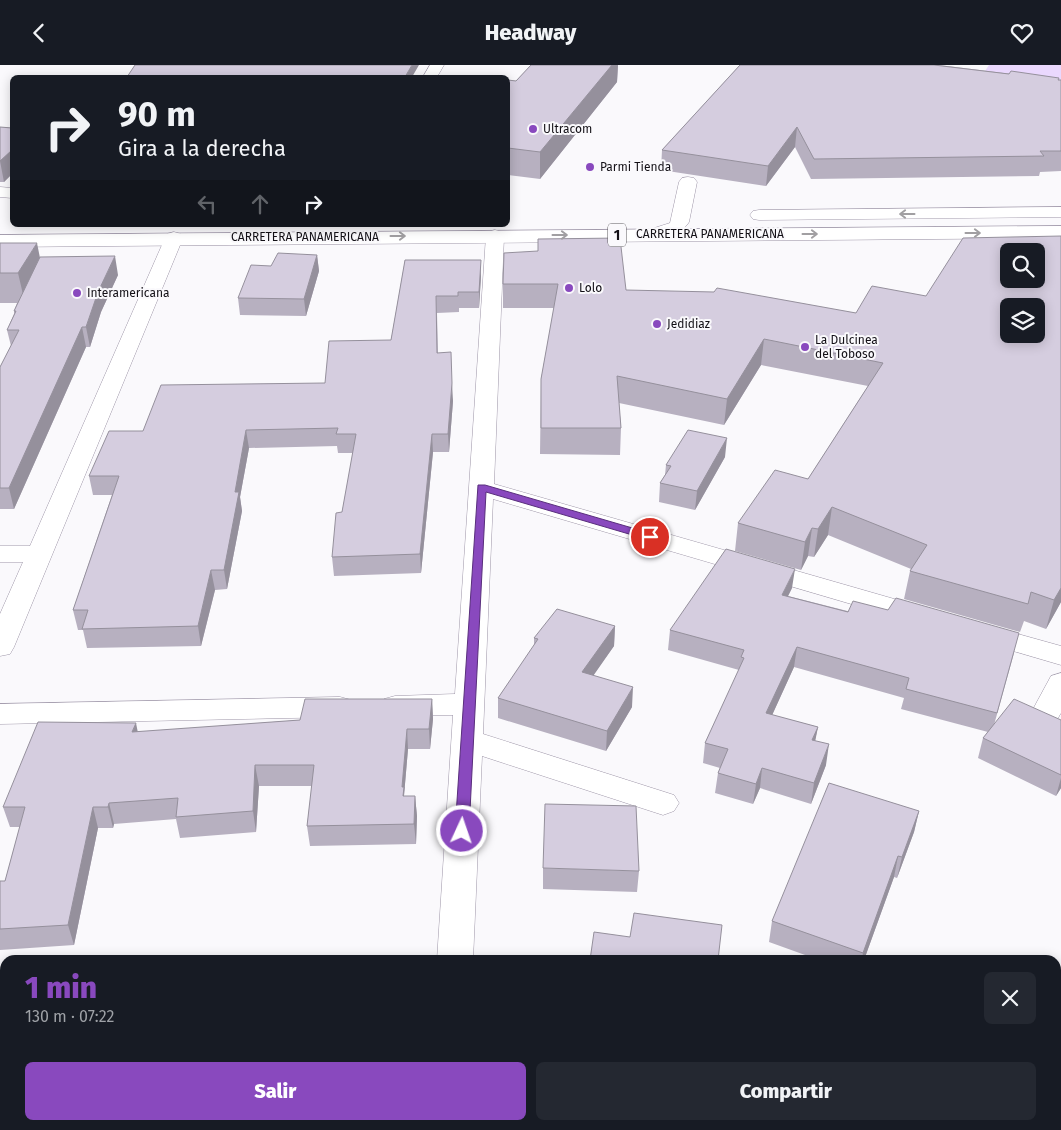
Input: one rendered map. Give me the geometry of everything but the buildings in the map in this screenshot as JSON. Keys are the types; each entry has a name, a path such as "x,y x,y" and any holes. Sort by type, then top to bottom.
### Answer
{"main road":[{"path":"655,225 677,227 682,216 688,182"},
{"name":"CARRETERA PANAMERICANA","path":"740,215 1061,212"},
{"name":"CARRETERA PANAMERICANA","path":"682,216 701,215"},
{"name":"CARRETERA PANAMERICANA","path":"0,241 495,236 655,225 1061,232"},
{"path":"0,229 141,229 174,238 212,227"},
{"path":"455,955 495,236"},
{"path":"0,647 174,238"},
{"path":"481,488 1061,656"},
{"path":"0,554 40,554"},
{"path":"1047,711 1061,683"},
{"path":"0,714 469,705"},
{"path":"466,740 663,803"}],"shaded area":[{"path":"989,65 1061,65 1061,95 979,80"}],"place":[{"name":"Ultracom","path":"533,129"},
{"name":"Parmi Tienda","path":"590,167"},
{"name":"Lolo","path":"569,288"},
{"name":"Interamericana","path":"77,293"},
{"name":"Jedidiaz","path":"657,324"},
{"name":"La Dulcinea del Toboso","path":"805,347"}],"route":[{"path":"462,831 481,488 650,537"}]}
